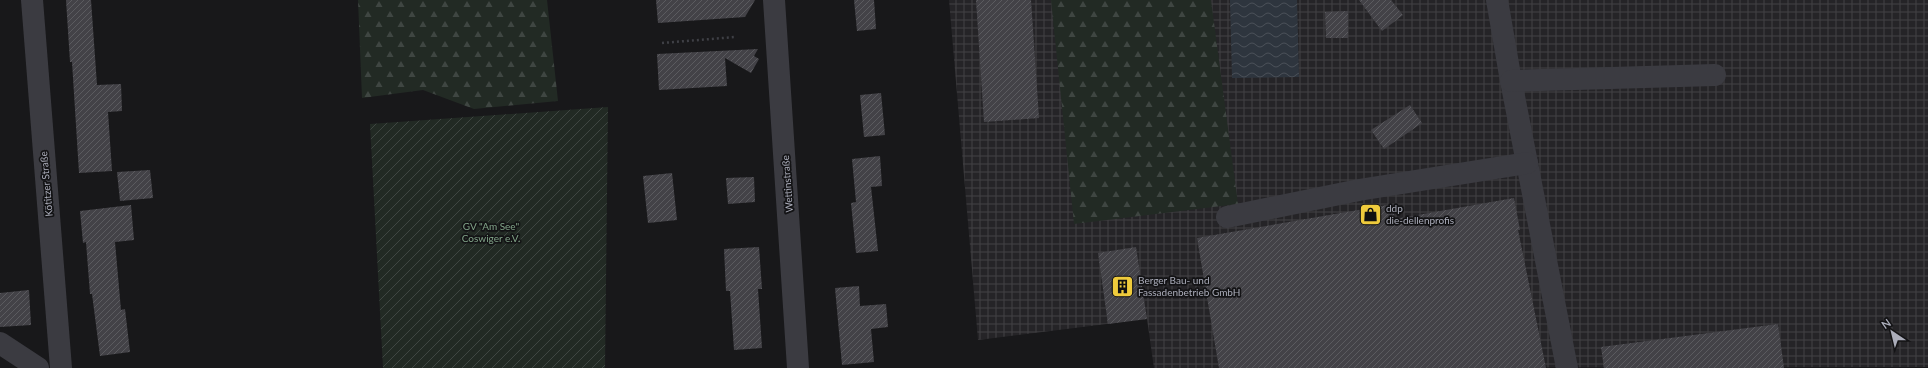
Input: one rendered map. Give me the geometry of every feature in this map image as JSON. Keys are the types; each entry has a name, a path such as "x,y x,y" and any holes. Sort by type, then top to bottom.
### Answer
{"street":[{"name":"Kötitzer Straße","path":"32,0 61,368"},
{"name":"Wettinstraße","path":"774,0 798,368"},
{"path":"1497,0 1511,81 1567,368"},
{"path":"1511,81 1715,75"},
{"path":"1227,216 1359,190 1527,163"},
{"path":"0,343 38,368"}],"path":[{"path":"662,43 735,36"}],"shaded area":[{"path":"949,0 1928,0 1928,367 1154,368 1147,319 978,340"}],"green space":[{"path":"358,0 547,0 558,101 474,109 423,90 362,98"},
{"path":"1051,0 1211,0 1238,204 1074,224"},
{"name":"GV \"Am See\" Coswiger e.V.","path":"608,107 605,368 383,368 370,124"}],"water":[{"path":"1230,0 1297,0 1299,77 1232,78"}],"building":[{"path":"66,0 91,0 97,85 121,84 122,111 108,112 112,171 79,173 72,62 70,62"},
{"path":"656,0 755,0 745,17 658,23"},
{"path":"854,0 874,0 876,29 857,31"},
{"path":"976,0 1031,0 1039,118 984,122"},
{"path":"1359,0 1391,0 1403,15 1382,31"},
{"path":"1348,11 1348,38 1326,38 1325,12"},
{"path":"758,49 754,56 759,59 751,73 725,58 727,86 659,90 657,54"},
{"path":"881,93 885,135 864,137 860,95"},
{"path":"1410,105 1422,123 1384,149 1371,130"},
{"path":"880,156 882,186 871,187 878,251 856,253 851,203 856,202 852,159"},
{"path":"150,170 153,198 120,201 117,172"},
{"path":"672,173 677,220 648,223 643,176"},
{"path":"754,177 755,202 728,204 726,178"},
{"path":"1514,198 1520,230 1518,230 1546,368 1219,368 1197,238 1393,204 1395,219"},
{"path":"131,205 134,240 115,242 121,310 125,309 130,352 100,356 92,294 90,294 86,242 83,243 80,211"},
{"path":"759,247 762,289 758,289 762,348 734,350 730,291 726,291 724,249"},
{"name":"Berger Bau- und Fassadenbetrieb GmbH","path":"1136,247 1147,319 1108,324 1098,253"},
{"path":"859,286 860,306 886,304 888,327 871,329 874,362 842,365 835,288"},
{"path":"29,290 31,325 0,327 0,293"},
{"path":"1778,324 1784,368 1604,368 1601,347"}],"place":[{"name":"ddp die-dellenprofis","path":"1371,214"},
{"name":"Berger Bau- und Fassadenbetrieb GmbH","path":"1122,286"}]}
